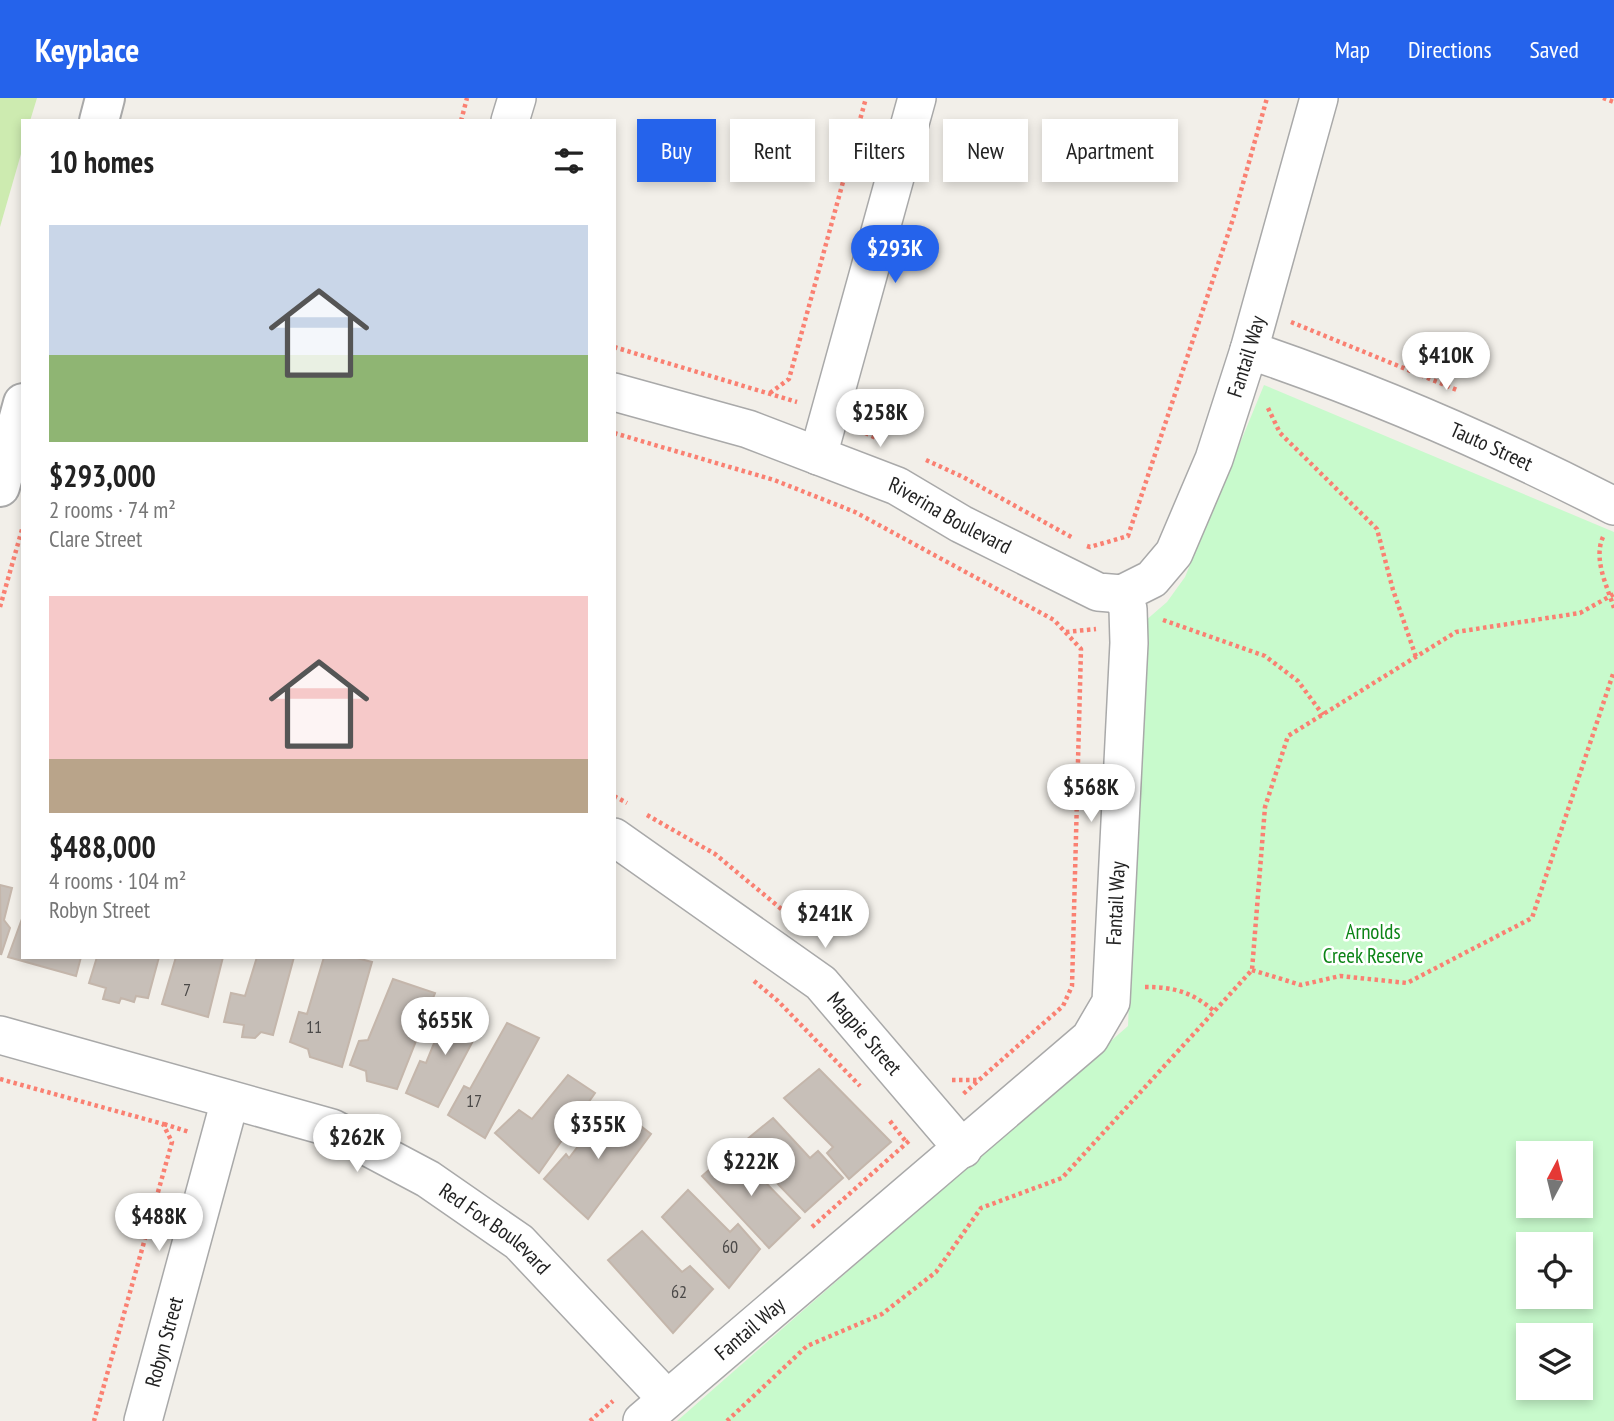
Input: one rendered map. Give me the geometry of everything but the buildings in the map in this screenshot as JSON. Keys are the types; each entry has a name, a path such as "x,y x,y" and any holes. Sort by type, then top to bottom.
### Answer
{"street":[{"path":"100,119 105,98"},
{"path":"511,119 517,98"},
{"path":"818,456 917,98"},
{"name":"Fantail Way","path":"654,1410 1090,1038 1111,1002 1126,610 1174,553 1260,354 1319,98"},
{"name":"Tauto Street","path":"1260,354 1432,417 1610,518"},
{"name":"Riverina Boulevard","path":"616,393 757,433 897,486 961,524 1098,592 1126,610"},
{"path":"0,486 21,410"},
{"name":"Magpie Street","path":"616,838 821,983 963,1149"},
{"name":"Red Fox Boulevard","path":"0,1035 332,1128 428,1179 519,1242 654,1410"},
{"name":"Robyn Street","path":"143,1421 230,1100"}],"path":[{"path":"462,119 467,98"},
{"path":"744,471 770,393 789,379 866,98"},
{"path":"916,456 963,477 1090,547 1128,536 1233,219 1267,98"},
{"path":"1603,98 1614,102"},
{"path":"1416,657 1393,590 1377,529 1280,433 1266,403 1260,354 1282,318 1422,373 1469,396"},
{"path":"616,348 770,393 892,445"},
{"path":"616,434 744,471 855,512 1054,620 1081,649 1072,986 1063,1006 978,1080"},
{"path":"1610,518 1600,543 1602,575 1612,595 1614,608"},
{"path":"0,607 21,533"},
{"path":"727,1421 807,1346 882,1314 936,1272 981,1208 1062,1178 1252,970 1265,807 1288,736 1456,632 1580,613 1612,595"},
{"path":"1065,632 1126,610 1166,620 1265,656 1298,681 1323,715"},
{"path":"1252,970 1301,985 1340,976 1407,983 1532,918 1614,671"},
{"path":"746,975 778,1001 868,1094"},
{"path":"0,1079 163,1124 173,1142 94,1421"},
{"path":"885,1114 907,1143"}],"green space":[{"path":"0,98 37,98 31,119 21,119 21,154 0,227"},
{"name":"Arnolds Creek Reserve","path":"1264,385 1614,532 1614,1421 677,1421 1128,1026 1145,621 1167,602 1185,577"}]}
